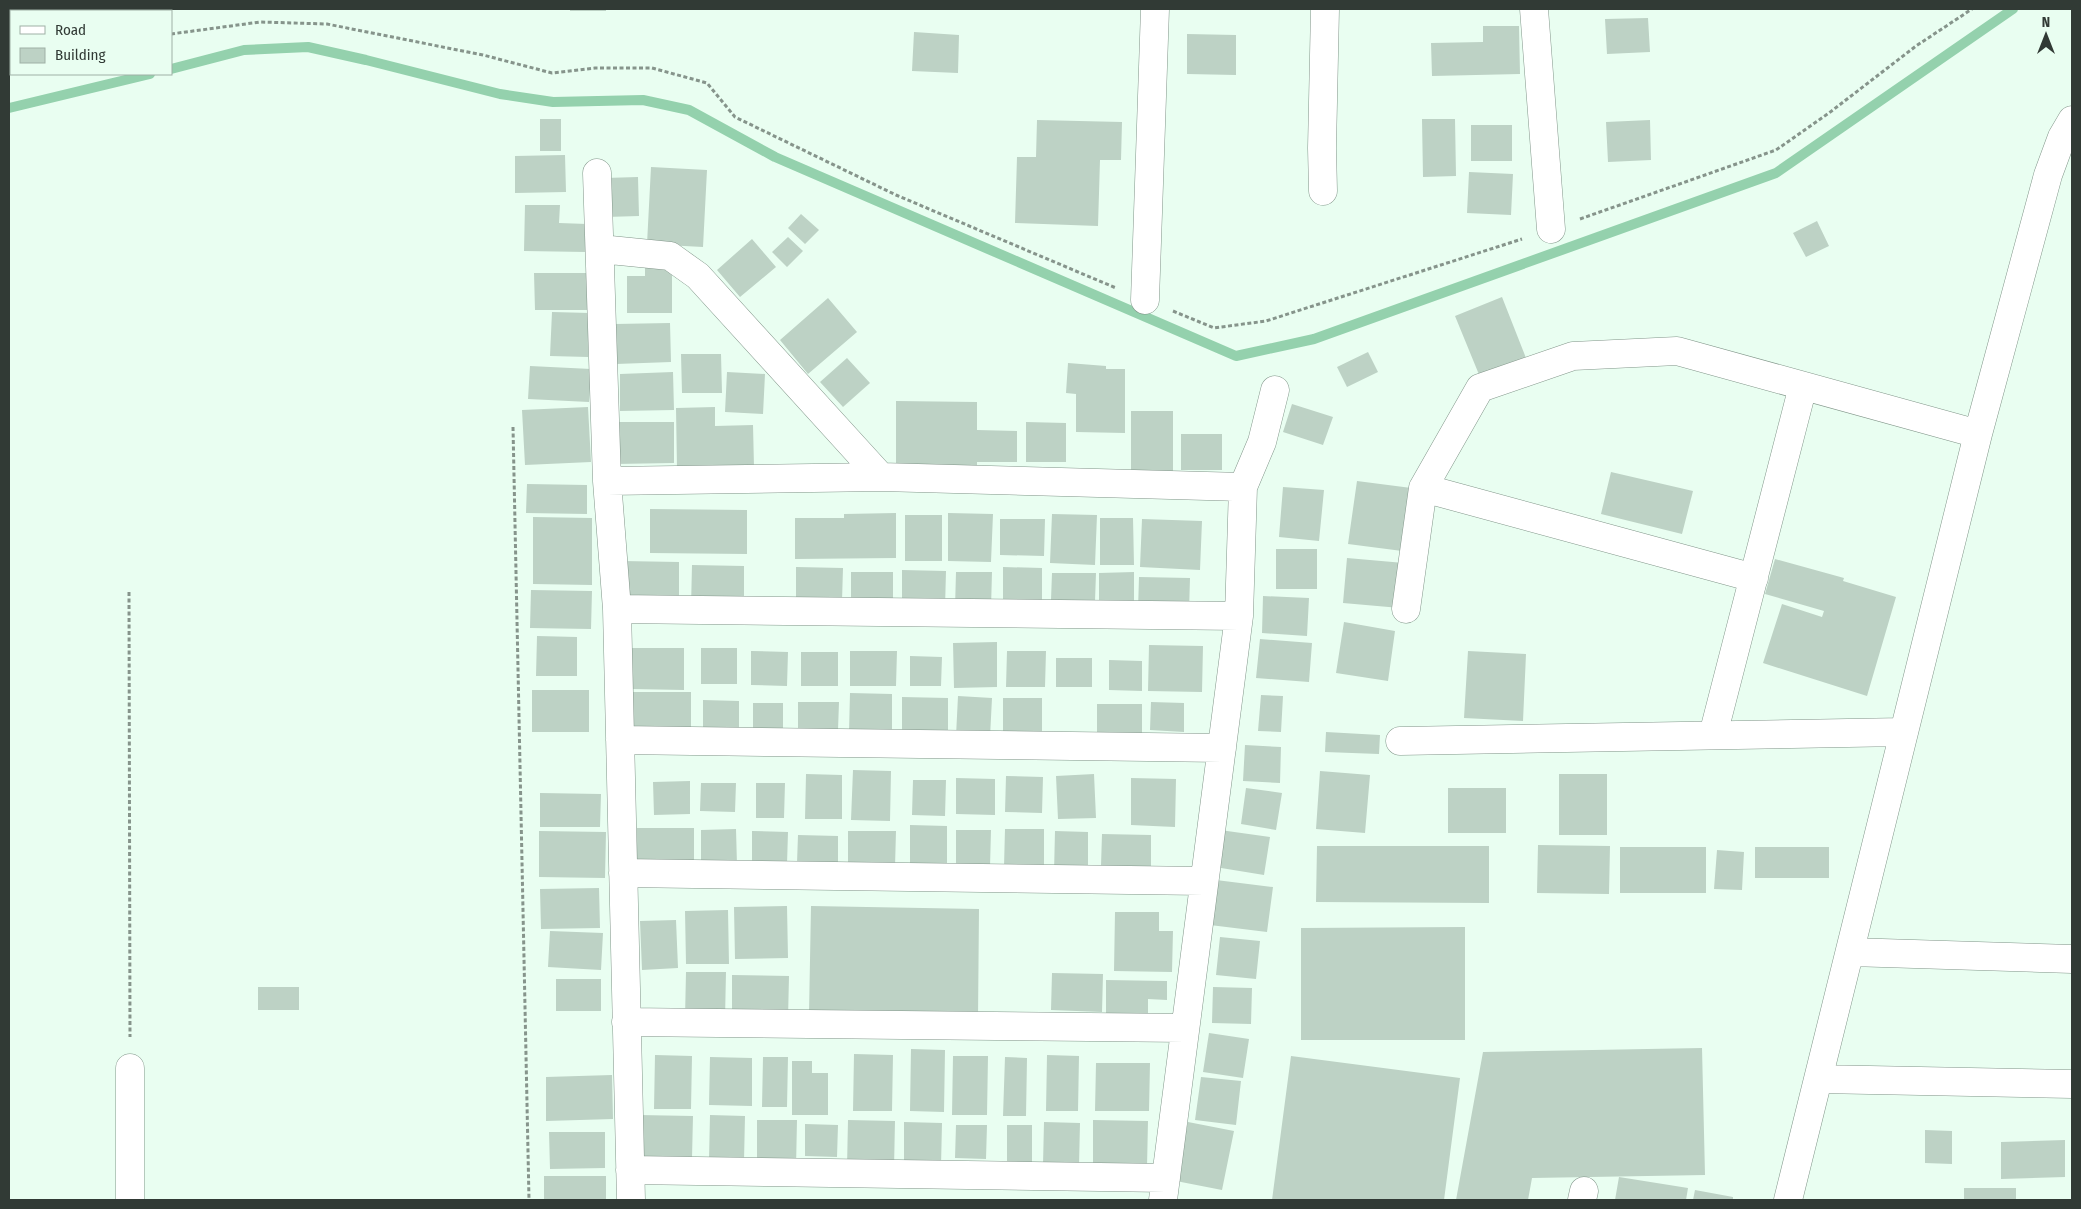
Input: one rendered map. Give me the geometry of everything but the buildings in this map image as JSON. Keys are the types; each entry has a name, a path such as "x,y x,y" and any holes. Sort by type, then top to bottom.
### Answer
{"street":[{"path":"1144,300 1155,9"},
{"path":"1323,191 1324,9"},
{"path":"1534,9 1551,230"},
{"path":"1788,1200 1978,434 2045,184 2062,137 2072,120"},
{"path":"597,173 607,480 617,609 630,1200"},
{"path":"600,249 670,256 698,276 881,477"},
{"path":"1406,609 1423,488 1480,388 1573,356 1677,351 1978,434"},
{"path":"1713,735 1803,386"},
{"path":"630,1170 1164,1189 1239,616 1243,486 1262,442 1275,390"},
{"path":"607,480 881,477 1243,486"},
{"path":"1423,488 1754,578"},
{"path":"617,609 1239,616"},
{"path":"1400,741 1903,732"},
{"path":"620,740 1222,748"},
{"path":"623,873 1204,881"},
{"path":"1850,952 2072,959"},
{"path":"626,1022 1185,1028"},
{"path":"130,1068 130,1200"},
{"path":"1819,1079 2072,1084"}],"path":[{"path":"172,34 260,22 327,24 483,55 552,73 595,68 652,68 707,83 736,117 896,195 1214,328 1266,321 1551,230 1776,150 1829,113 1916,46 1972,9"},
{"path":"513,427 529,1200"},
{"path":"129,592 130,1068"}],"waterway":[{"path":"172,69 244,50 308,47 500,94 553,102 643,100 689,110 775,157 1236,356 1314,339 1776,173 2013,9"},
{"path":"9,108 146,75"}]}
